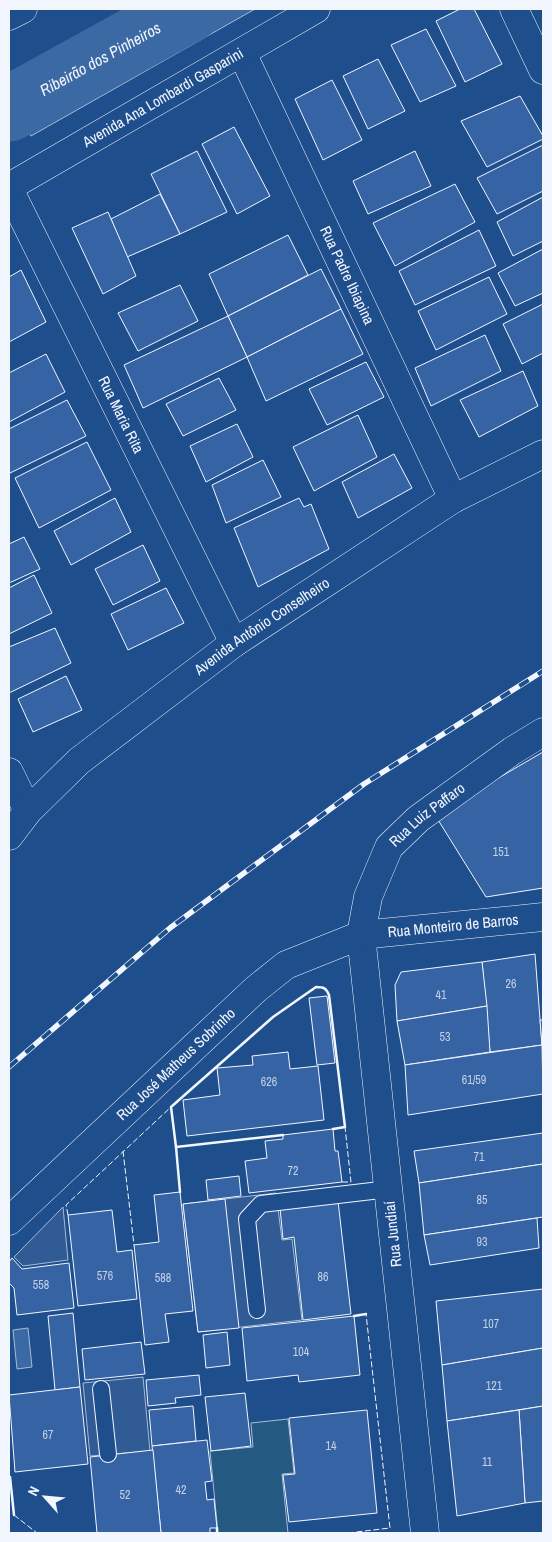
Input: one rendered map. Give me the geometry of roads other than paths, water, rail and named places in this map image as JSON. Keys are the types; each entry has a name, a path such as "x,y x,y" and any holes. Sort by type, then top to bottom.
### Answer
{"street":[{"path":"9,16 23,9"},
{"name":"Avenida Ana Lombardi Gasparini","path":"9,188 316,9"},
{"path":"514,9 543,70"},
{"name":"Rua Padre Ibiapina","path":"242,53 453,499"},
{"name":"Rua Maria Rita","path":"9,188 234,643"},
{"name":"Avenida Antônio Conselheiro","path":"9,836 28,811 79,762 234,643 453,499 543,454"},
{"name":"Rua Luiz Paffaro","path":"362,935 368,897 389,847 418,818 512,751 543,732"},
{"path":"9,772 28,811"},
{"name":"Rua Monteiro de Barros","path":"362,935 543,916"},
{"name":"Rua Jundiaí","path":"362,935 425,1533"},
{"name":"Rua José Matheus Sobrinho","path":"9,1221 278,971 286,965 362,935"}],"lane":[{"path":"257,1310 247,1219 261,1204 389,1189"},
{"path":"101,1389 108,1454"}],"water":[{"path":"137,9 255,9 31,136 9,85 9,78"},
{"path":"28,1328 32,1367 17,1369 13,1330"}],"waterway":[{"name":"Ribeirão dos Pinheiros","path":"9,109 190,9"}],"railway":[{"path":"9,1067 170,928 364,784 543,671"}]}
